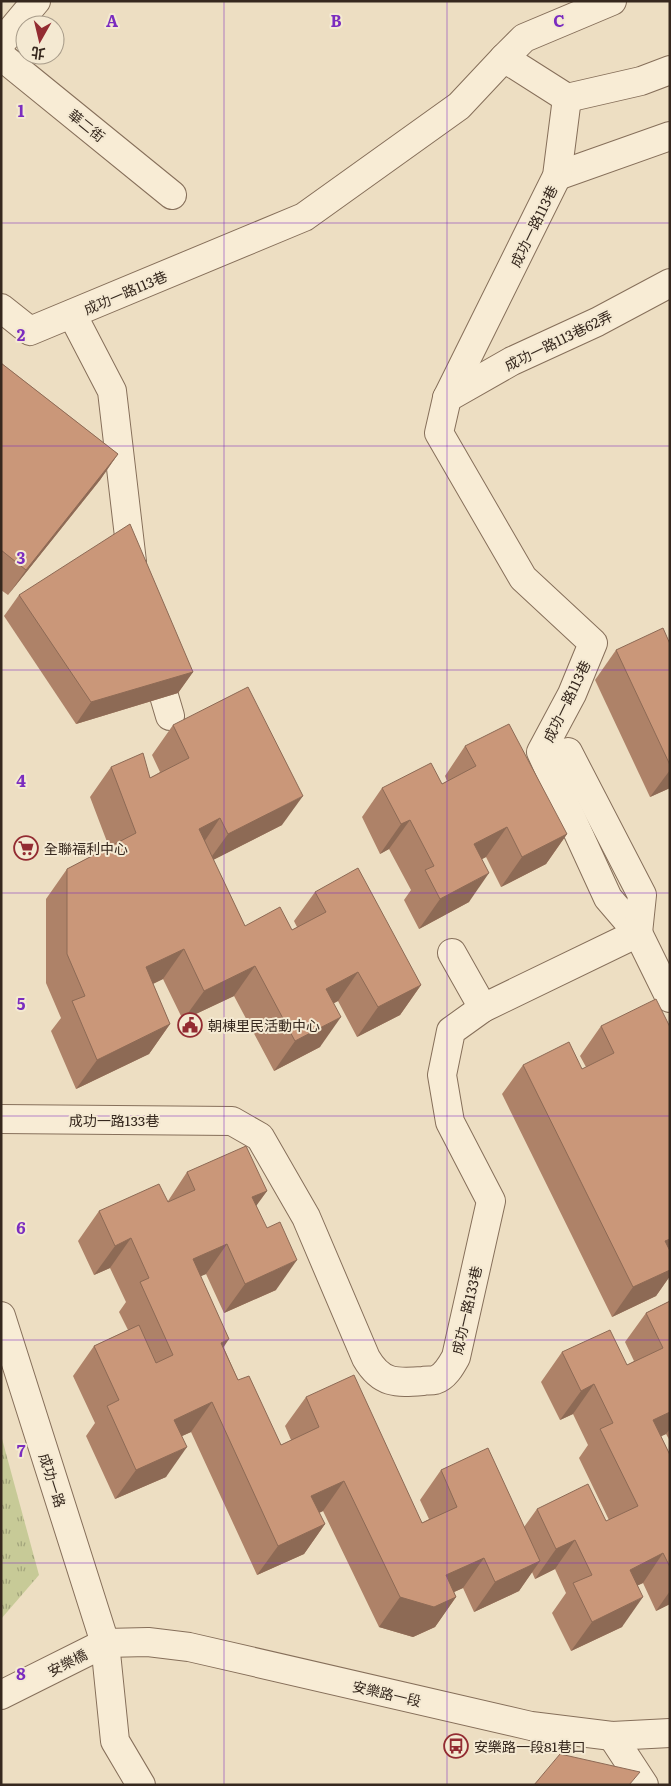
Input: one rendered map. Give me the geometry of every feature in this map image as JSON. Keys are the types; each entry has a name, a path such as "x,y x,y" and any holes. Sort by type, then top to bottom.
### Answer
{"street":[{"path":"1,43 36,1"},
{"name":"成功一路113巷","path":"1,308 30,331 304,217 459,106 524,38 612,1"},
{"name":"華二街","path":"1,56 172,195"},
{"path":"504,58 567,98 641,81 670,70"},
{"name":"成功一路113巷","path":"567,98 557,176 447,398 439,433 523,578 593,643 572,694 541,752 608,898 638,933"},
{"path":"557,176 670,136"},
{"name":"成功一路113巷62弄","path":"447,398 512,361 597,322 670,283"},
{"path":"72,314 112,391 135,590"},
{"path":"146,636 170,716"},
{"path":"568,752 642,895 638,933 670,998"},
{"name":"成功一路133巷","path":"1,1120 232,1121 260,1137 306,1217 371,1368 389,1380 399,1382 411,1383 435,1380 447,1372 456,1357 491,1201 450,1122 442,1075 450,1030 483,1008 638,933"},
{"path":"452,953 483,1008"},
{"name":"成功一路","path":"1,1316 97,1647 115,1741 141,1785"},
{"name":"安樂路一段","path":"97,1647 148,1642 189,1647 531,1726 612,1736 670,1733"},
{"name":"安樂橋","path":"1,1695 97,1647"},
{"path":"612,1736 644,1785"}],"green space":[{"path":"1,1435 39,1575 1,1619"}],"building":[{"path":"1,363 118,454 26,570 1,550"},
{"path":"130,524 193,672 91,702 19,595"},
{"path":"663,628 670,644 670,765 616,650"},
{"path":"248,687 303,796 228,834 220,818 199,829 245,926 280,907 292,930 326,912 315,892 358,868 421,985 378,1007 358,972 326,989 341,1017 295,1041 255,966 204,991 184,949 146,967 170,1024 97,1060 72,1001 85,996 67,954 67,869 136,833 111,767 143,753 150,778 189,758 173,725"},
{"path":"509,724 567,834 522,857 507,827 474,844 489,873 440,899 425,870 434,866 410,820 401,824 382,788 431,763 442,784 476,766 465,746"},
{"path":"656,999 670,1027 670,1239 665,1241 670,1251 670,1270 633,1287 523,1065 569,1042 582,1069 614,1053 601,1026"},
{"path":"246,1146 267,1191 252,1197 267,1228 280,1222 297,1260 245,1284 227,1244 193,1259 229,1339 221,1343 238,1380 249,1376 281,1445 319,1427 306,1397 354,1375 422,1523 457,1507 441,1470 488,1448 540,1561 495,1582 484,1558 446,1575 456,1597 434,1607 400,1597 344,1481 311,1496 325,1524 278,1546 212,1402 174,1420 187,1447 136,1470 107,1406 119,1400 94,1346 139,1325 156,1363 173,1355 140,1282 149,1278 131,1238 115,1246 99,1211 159,1184 168,1202 195,1190 187,1172"},
{"path":"670,1301 670,1412 653,1420 670,1455 670,1567 663,1553 630,1570 643,1597 592,1622 573,1583 592,1575 575,1540 556,1549 537,1509 588,1484 606,1521 638,1506 600,1429 613,1423 594,1384 581,1391 562,1352 610,1330 627,1365 663,1348 646,1313"},
{"path":"560,1754 640,1772 629,1785 534,1785"}],"place":[{"name":"全聯福利中心","path":"26,848"},
{"name":"朝棟里民活動中心","path":"190,1025"},
{"name":"安樂路一段81巷口","path":"456,1746"}]}
